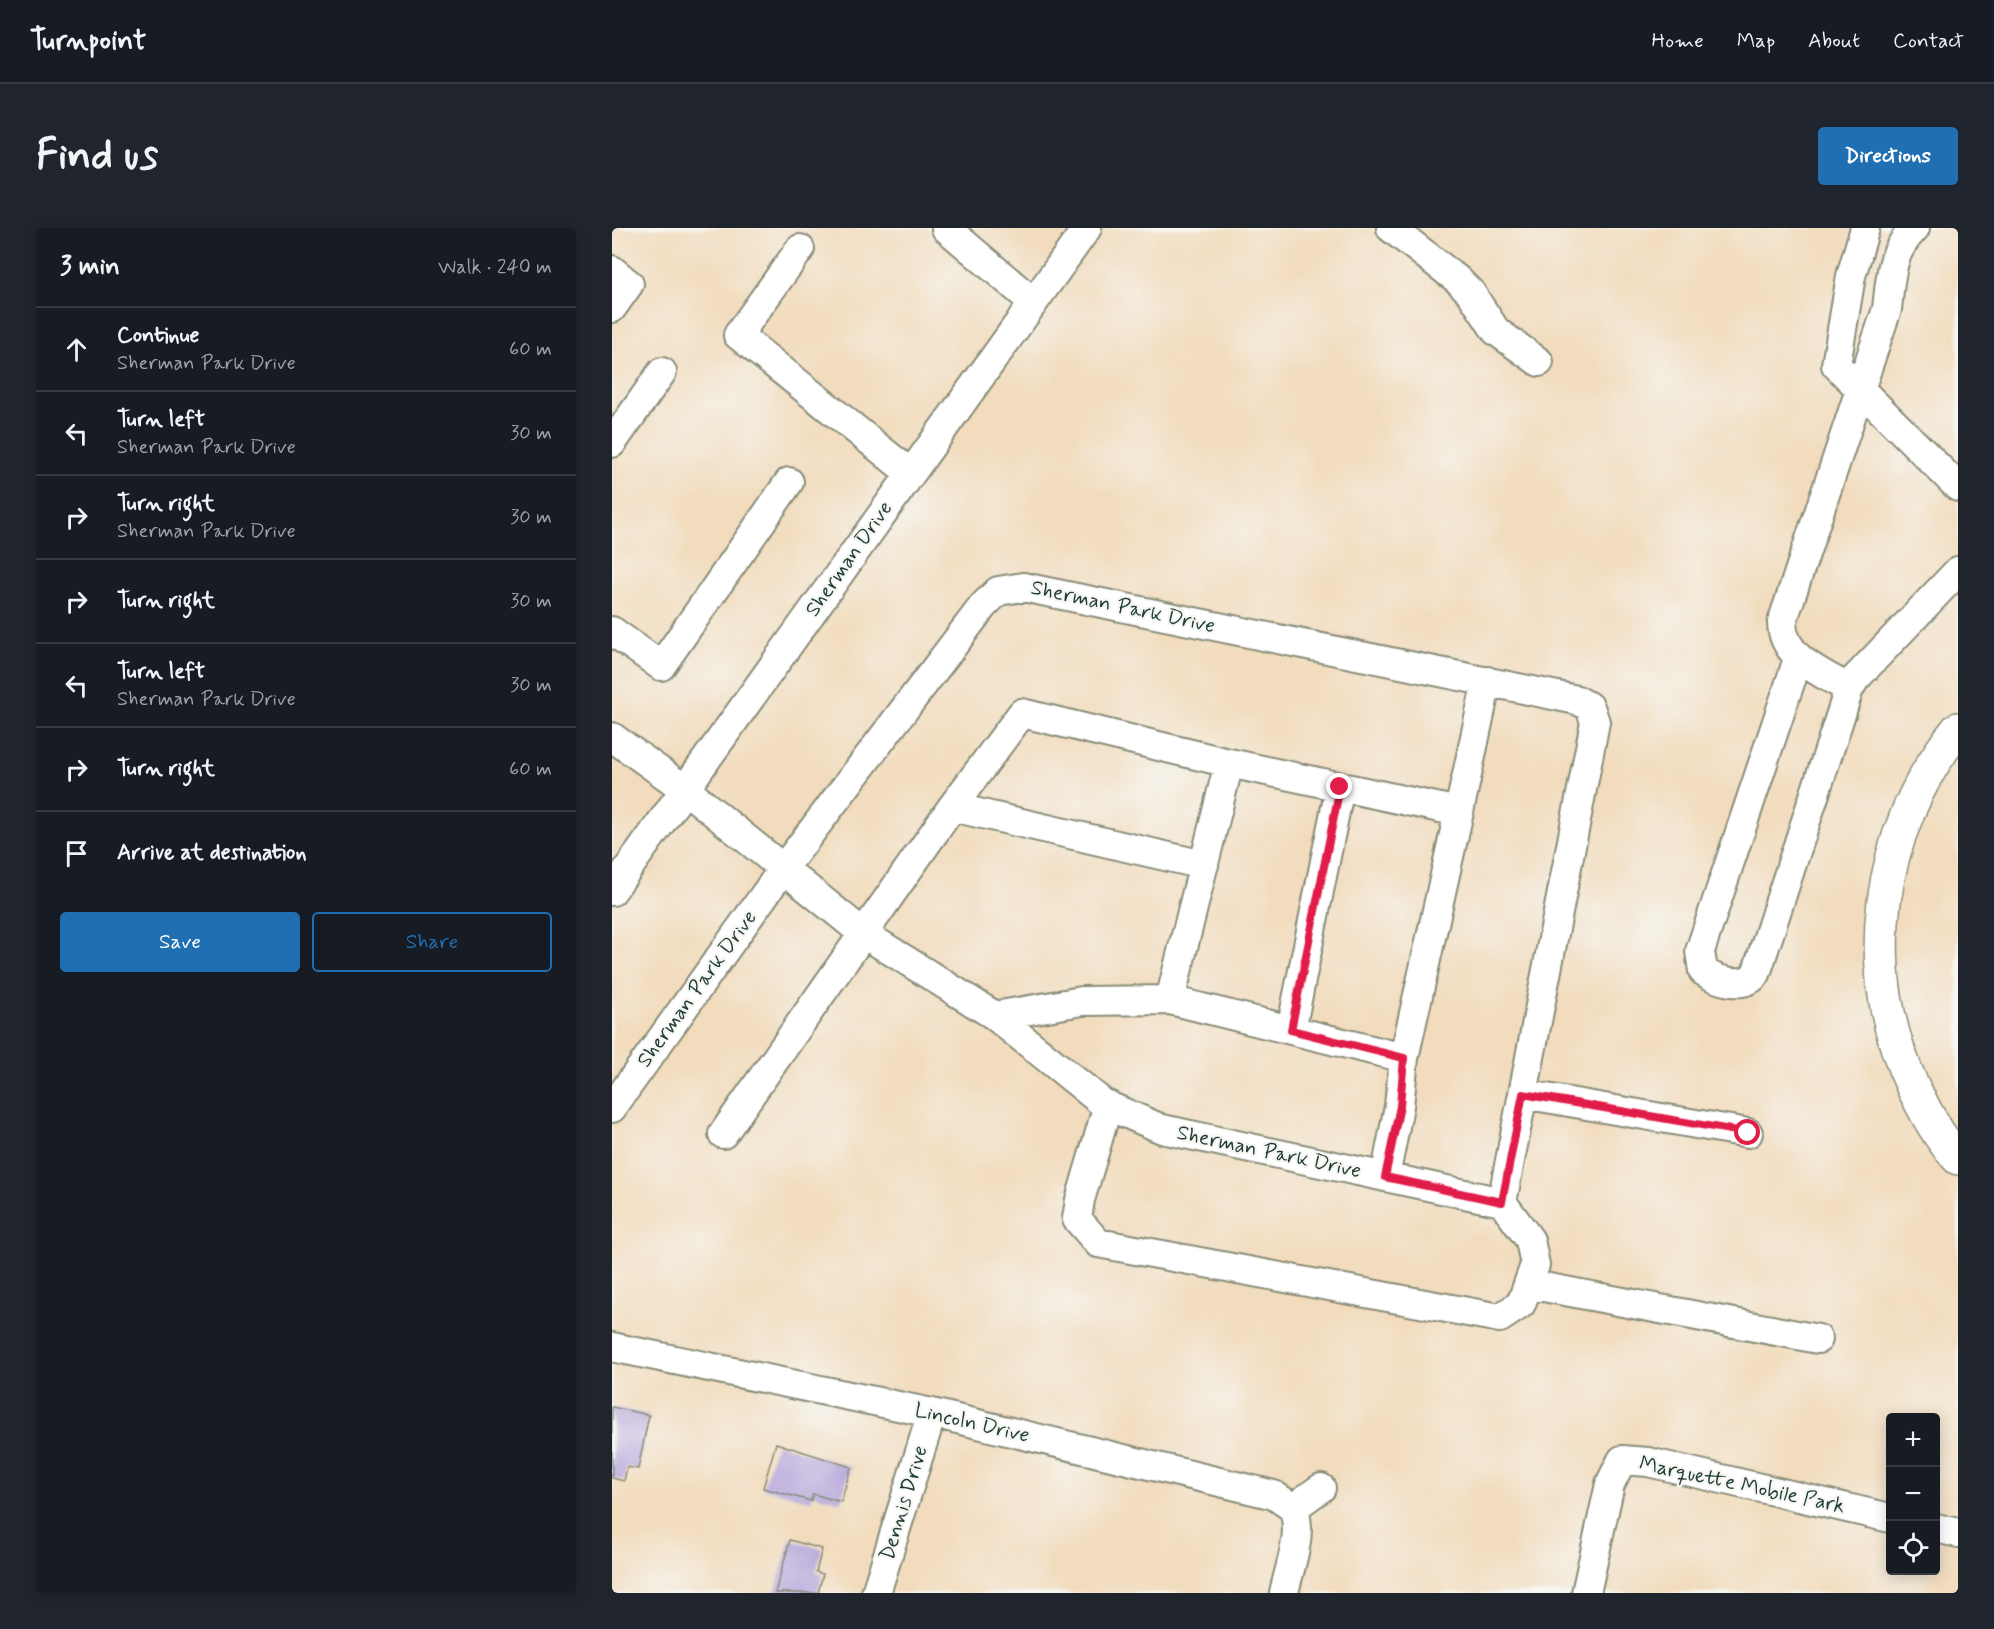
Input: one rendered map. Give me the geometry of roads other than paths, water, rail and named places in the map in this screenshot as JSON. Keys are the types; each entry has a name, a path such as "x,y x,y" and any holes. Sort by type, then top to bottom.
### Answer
{"highway":[{"path":"1952,749 1905,817 1892,855 1882,906 1880,943 1884,988 1892,1034 1905,1069 1927,1115 1958,1158"}],"street":[{"path":"946,228 1033,302"},
{"name":"Sherman Drive","path":"612,891 1087,228"},
{"path":"1391,228 1458,280 1471,293 1496,331 1539,362"},
{"path":"1864,228 1857,262 1851,276 1836,365 1958,487"},
{"path":"1849,689 1798,659 1782,633 1784,610 1887,309 1892,265 1900,243 1915,228"},
{"path":"800,249 738,335 910,473"},
{"path":"612,270 629,284 612,308"},
{"path":"612,443 662,372"},
{"path":"612,631 661,666 789,482"},
{"path":"1798,659 1700,951 1701,965 1708,975 1743,983 1756,974 1849,689 1855,679 1955,579"},
{"name":"Sherman Park Drive","path":"612,737 686,790 783,869 864,933 995,1016 1108,1106 1162,1128 1502,1202 1595,722 1590,707 1577,700 1023,587 998,591 983,606 783,869 612,1108"},
{"path":"1385,1177 1400,1106 1404,1058 1487,681"},
{"path":"723,1134 952,807 1022,713 1229,764 1459,812"},
{"path":"1170,1000 1229,764"},
{"path":"1291,1030 1340,787"},
{"path":"952,807 1204,865"},
{"path":"995,1016 1082,1001 1170,1000 1404,1058"},
{"path":"1523,1094 1748,1133"},
{"path":"1108,1106 1080,1200 1077,1219 1098,1243 1500,1318 1521,1304 1534,1266 1530,1240 1502,1202"},
{"path":"1528,1284 1818,1339"},
{"name":"Lincoln Drive","path":"612,1347 932,1413 1274,1495 1293,1508"},
{"name":"Dennis Drive","path":"876,1593 932,1413"},
{"name":"Marquette Mobile Park","path":"1586,1593 1610,1484 1622,1460 1648,1462 1886,1517"},
{"path":"1284,1593 1297,1537 1298,1519 1293,1508 1321,1488"},
{"path":"1940,1529 1958,1533"}]}
